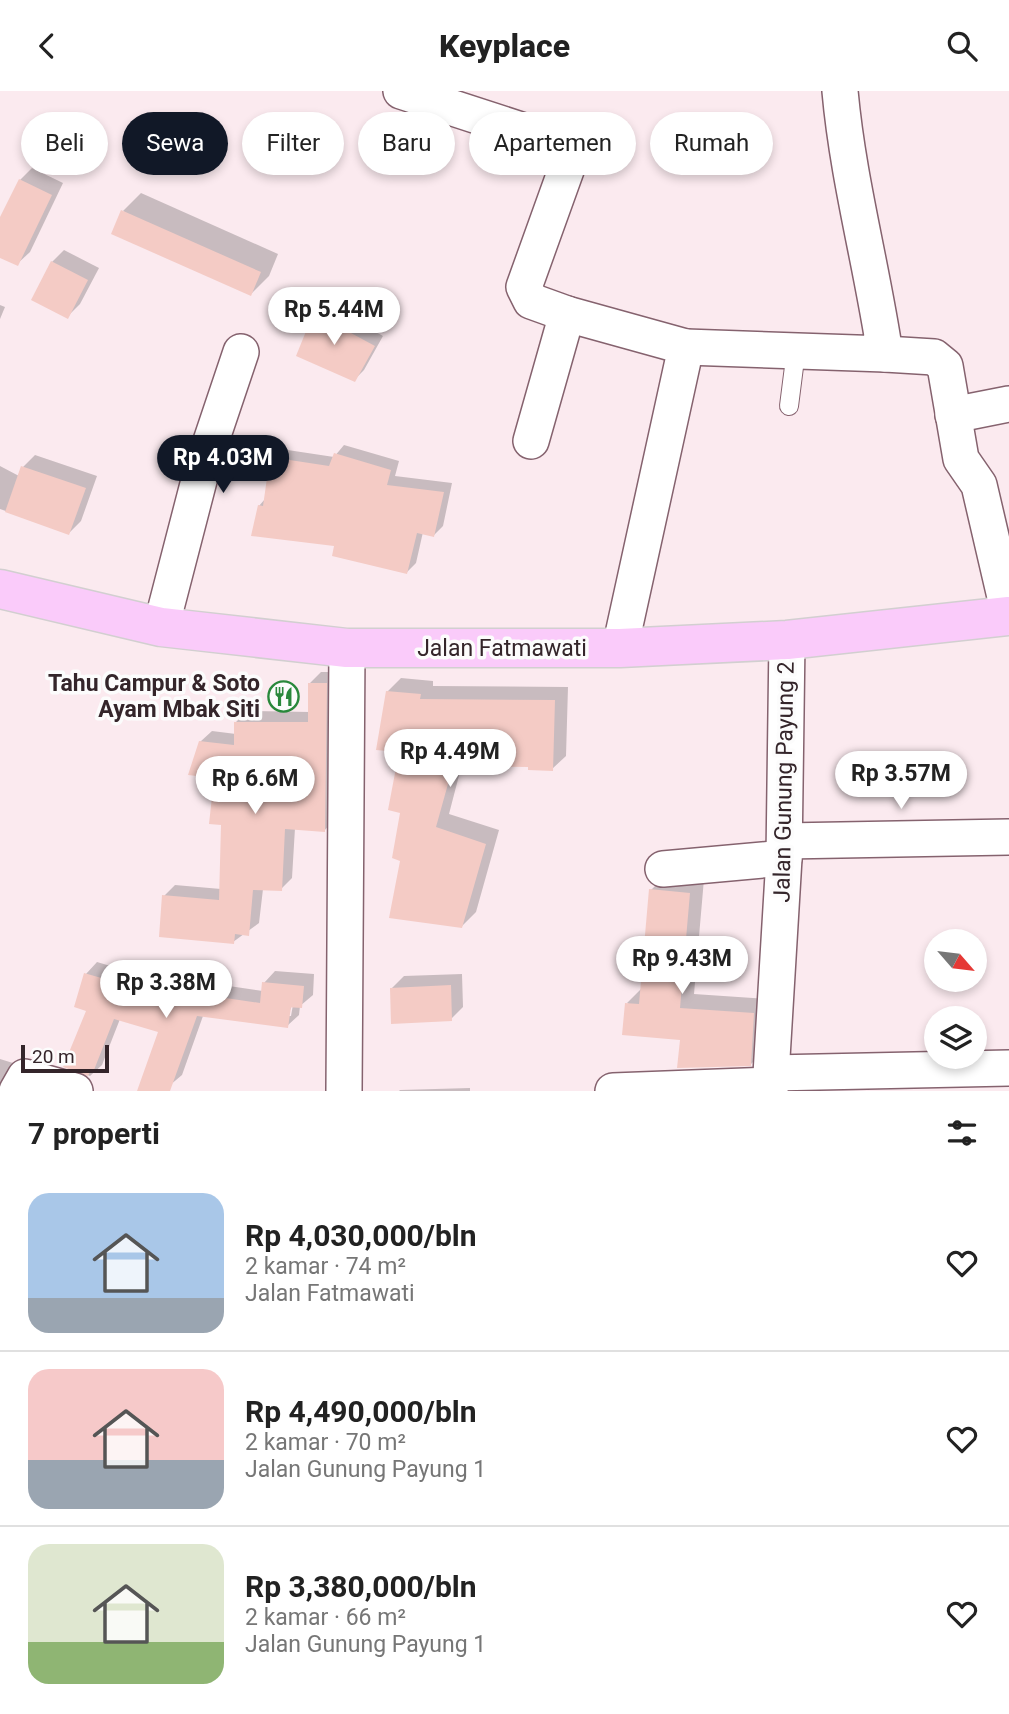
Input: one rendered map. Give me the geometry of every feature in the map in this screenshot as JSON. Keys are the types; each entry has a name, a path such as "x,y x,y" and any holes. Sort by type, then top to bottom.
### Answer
{"main road":[{"name":"Jalan Fatmawati","path":"0,589 161,627 347,648 621,649 787,640 1009,615"}],"street":[{"path":"401,91 533,134 568,153 570,159 524,288 531,301 567,314 686,347 885,354 934,357 940,361 945,366 961,459 979,485 1009,615"},
{"path":"840,91 844,139 874,280 885,354"},
{"path":"531,441 567,314"},
{"path":"621,649 686,347"},
{"path":"161,627 203,465 241,352"},
{"path":"953,415 1009,404"},
{"name":"Jalan Gunung Payung 2","path":"771,1083 785,850 787,640"},
{"path":"344,1091 347,648"},
{"path":"663,869 785,850 1009,837"},
{"path":"614,1091 1009,1068"},
{"path":"18,1091 25,1077 75,1091"}],"lane":[{"path":"789,406 796,351"}],"building":[{"path":"19,179 52,195 18,266 0,258 0,217"},
{"path":"121,210 261,272 251,296 111,234"},
{"path":"51,261 88,280 68,319 31,300"},
{"path":"315,309 341,319 338,326 375,346 355,382 296,356"},
{"path":"334,453 391,470 387,485 444,492 434,537 417,533 407,574 332,556 334,546 251,536 258,505 263,506 270,457 329,466"},
{"path":"21,466 86,488 69,535 5,512"},
{"path":"308,683 327,683 325,832 285,829 282,891 253,890 249,936 235,934 234,944 159,937 162,895 219,900 221,825 209,824 214,778 188,775 199,741 234,745 234,722 308,722"},
{"path":"386,691 421,694 420,699 555,700 553,771 528,770 528,767 453,766 436,827 486,844 462,928 389,918 400,861 392,858 400,813 388,810 399,752 376,750"},
{"path":"649,889 690,893 680,1008 754,1013 751,1066 677,1068 680,1040 622,1035 625,1003 639,1004"},
{"path":"84,973 150,992 153,977 186,983 185,992 260,1003 262,982 304,986 302,1008 291,1007 288,1028 197,1016 170,1091 137,1091 158,1032 114,1019 94,1070 91,1069 88,1076 63,1067 86,1011 74,1007"},
{"path":"451,985 452,1021 391,1024 390,988"}],"place":[{"name":"Tahu Campur & Soto Ayam Mbak Siti","path":"283,696"}]}
